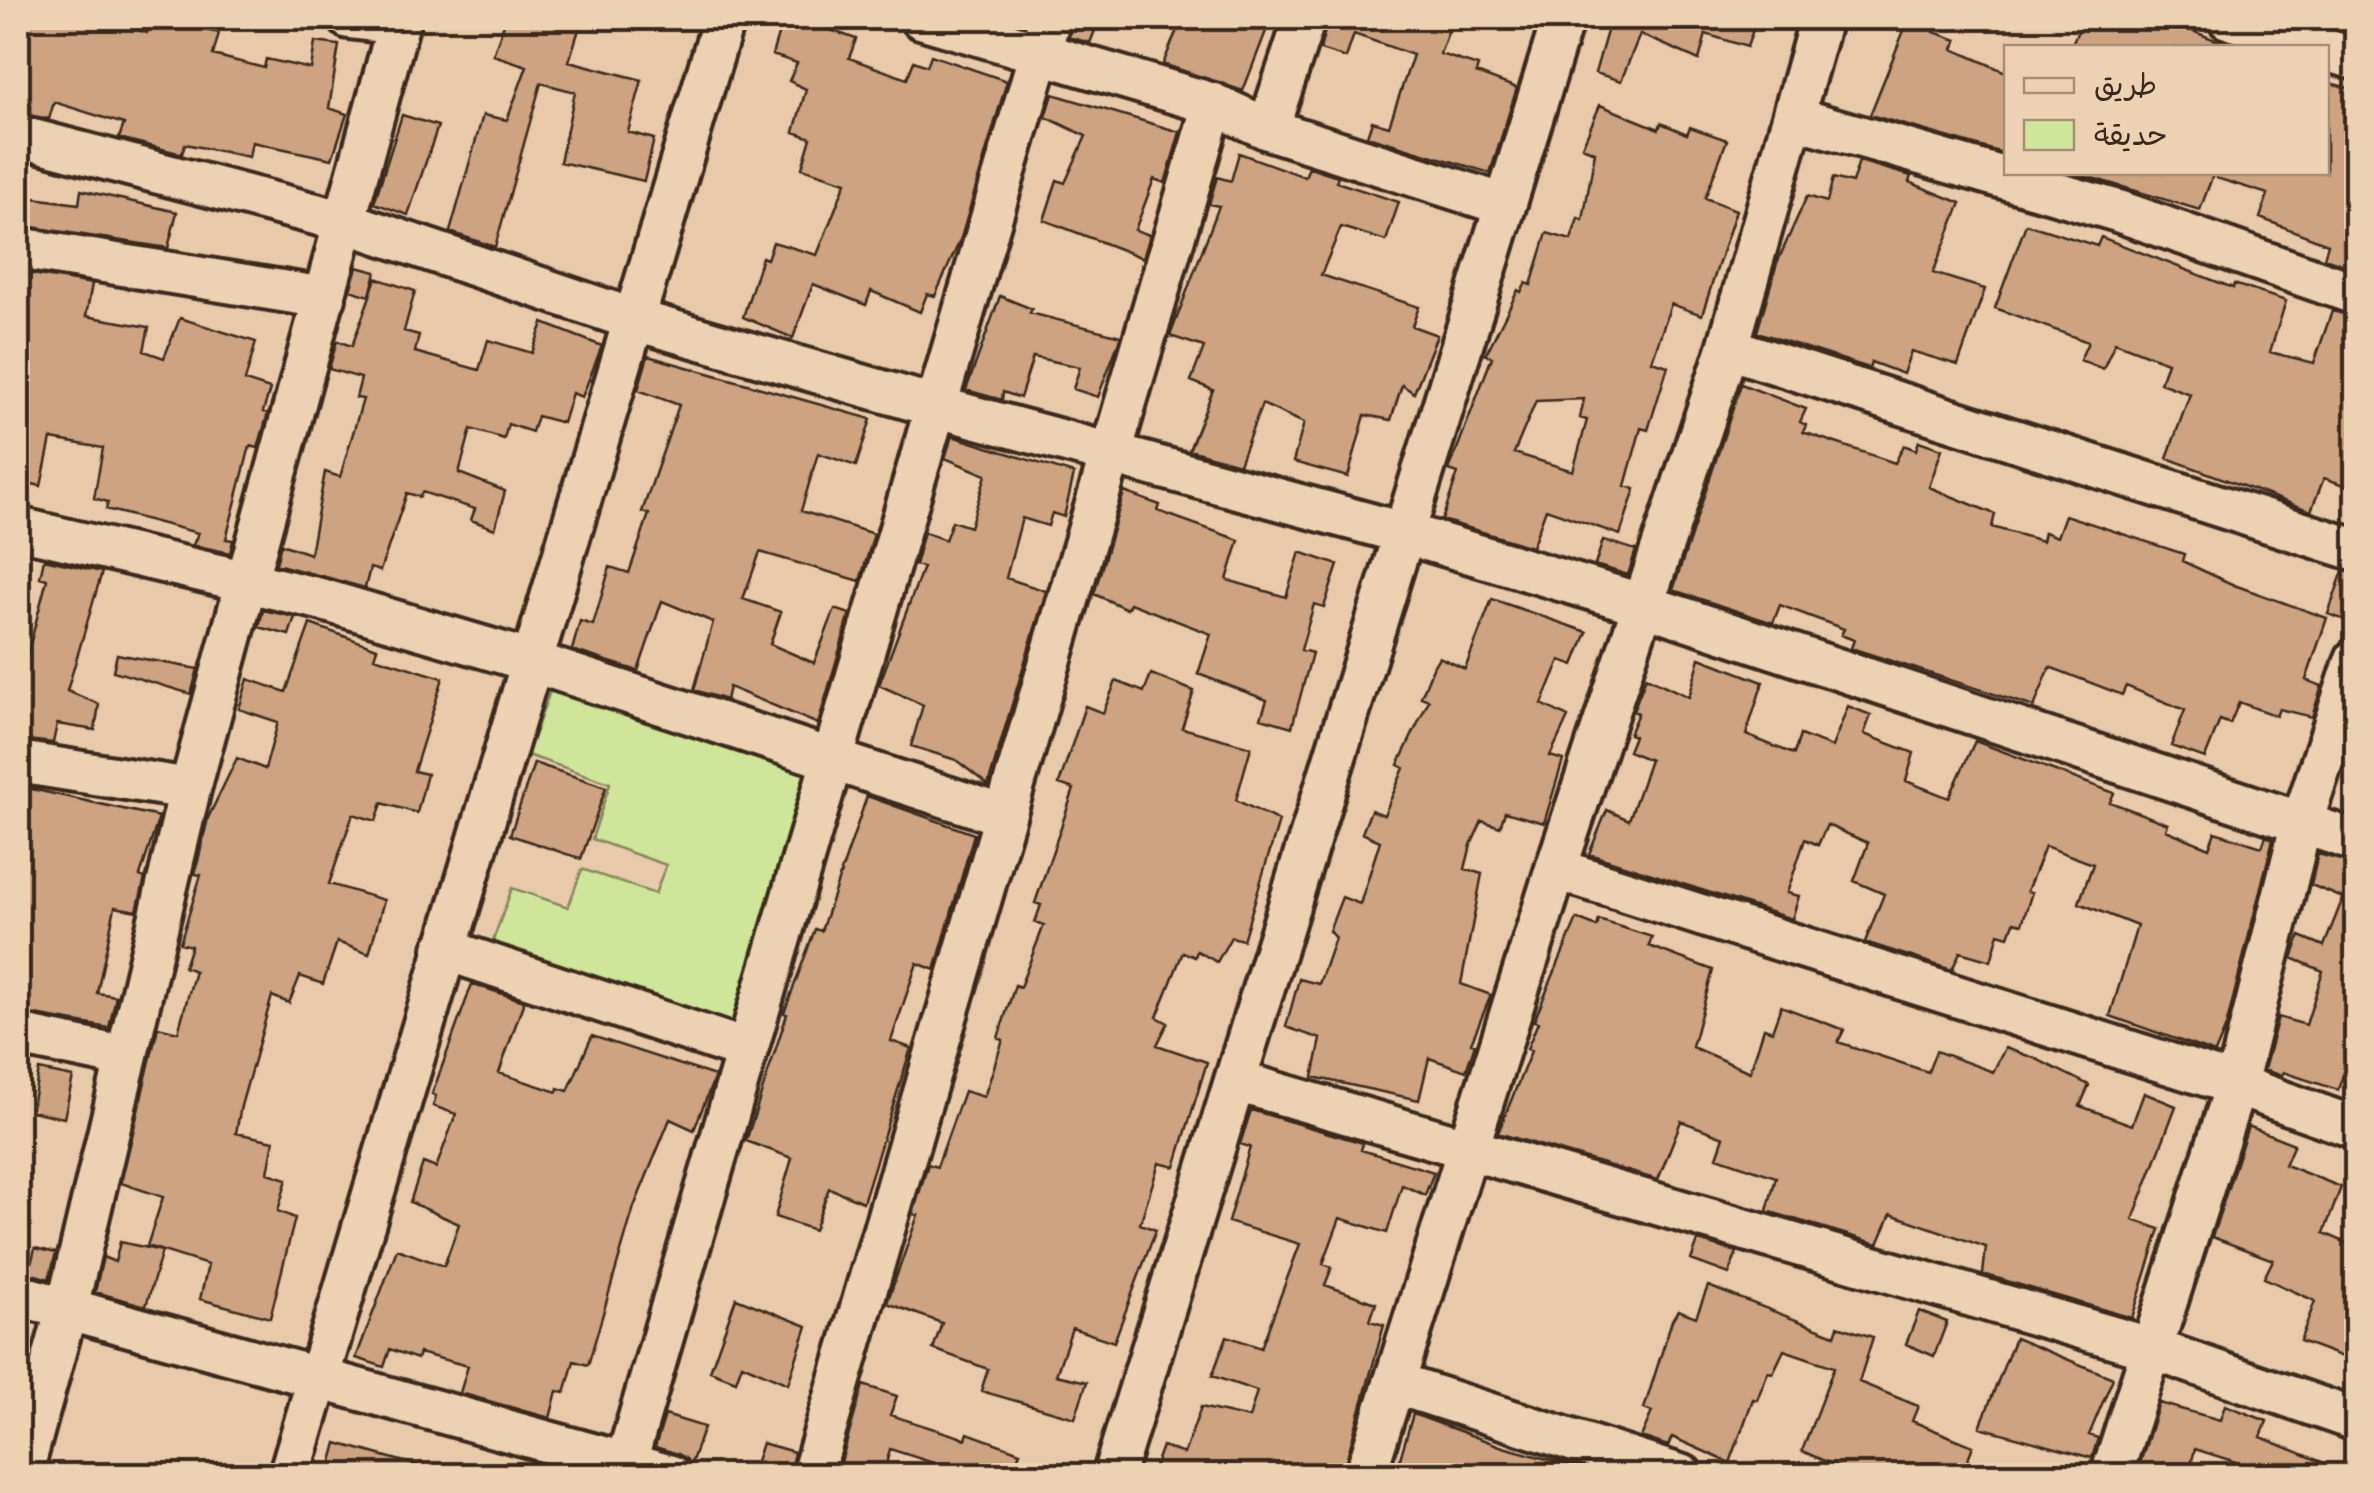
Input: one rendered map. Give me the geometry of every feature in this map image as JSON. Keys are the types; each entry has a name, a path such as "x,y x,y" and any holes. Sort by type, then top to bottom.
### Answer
{"street":[{"path":"21,1476 67,1308 190,790 399,21 348,18"},
{"path":"289,1476 724,18"},
{"path":"921,18 1044,35 1268,128 1505,205"},
{"path":"1268,128 1305,18"},
{"path":"1113,1476 1407,534 1563,18"},
{"path":"1365,1476 1556,869 1728,348 1796,118 1821,18"},
{"path":"2228,18 2314,45"},
{"path":"624,1470 1044,35"},
{"path":"2329,50 2356,60"},
{"path":"812,1476 1213,104"},
{"path":"1796,118 2118,212 2356,294"},
{"path":"18,136 346,222 632,319 934,406 1407,534 1644,605 2356,841"},
{"path":"18,248 325,298"},
{"path":"1728,348 2356,550"},
{"path":"18,528 247,579 530,661 1005,816"},
{"path":"2111,1476 2236,1085 2301,825 2356,659"},
{"path":"18,762 190,790"},
{"path":"1556,869 2236,1085 2356,1128"},
{"path":"444,949 746,1050"},
{"path":"18,1035 124,1057"},
{"path":"1236,1082 2150,1348 2356,1420"},
{"path":"18,1295 317,1378 624,1470 671,1476"},
{"path":"1394,1383 1683,1476"}],"green space":[{"path":"554,680 820,771 730,1029 491,946 512,888 568,907 582,869 655,894 666,865 592,839 610,783 527,755"}],"building":[{"path":"18,18 99,18 147,33 150,18 219,33 213,55 264,68 266,59 311,69 315,42 339,45 329,108 347,114 332,159 252,142 249,157 185,144 182,154 119,138 124,124 54,102 49,119 18,113"},
{"path":"506,18 563,18 581,23 569,61 642,80 628,132 654,139 644,181 560,162 575,92 541,83 495,247 450,232 483,115 507,120 527,66 493,55"},
{"path":"783,18 809,18 808,22 856,39 849,58 907,79 914,61 927,66 931,55 1007,81 961,238 935,296 927,294 920,312 871,291 866,305 813,284 793,338 743,317 762,257 767,259 773,242 817,255 846,182 802,168 811,138 794,132 806,89 789,81 797,63 772,55"},
{"path":"1073,18 1100,18 1090,43 1069,37"},
{"path":"1182,18 1271,18 1243,91 1163,64"},
{"path":"1328,18 1440,18 1438,23 1450,27 1440,54 1478,66 1476,73 1517,88 1490,173 1367,136 1372,121 1389,126 1413,55 1354,34 1346,58 1320,50"},
{"path":"1603,18 1734,18 1755,24 1747,47 1706,34 1699,60 1640,34 1621,81 1595,73 1610,21"},
{"path":"1909,18 1939,18 1934,32 1957,40 1953,49 2004,71 2004,153 1870,115"},
{"path":"2084,18 2159,18 2228,45 2071,45"},
{"path":"2329,83 2356,90 2356,181 2342,224 2356,230 2356,269 2324,258 2328,244 2260,218 2268,194 2216,178 2329,175"},
{"path":"1053,94 1180,132 1165,183 1154,179 1135,230 1150,235 1143,258 1044,220 1057,180 1065,183 1086,136 1046,117"},
{"path":"1600,105 1659,129 1661,123 1687,134 1690,127 1727,140 1705,198 1736,210 1702,315 1671,304 1652,361 1668,366 1648,430 1641,428 1625,486 1635,489 1620,535 1546,509 1532,547 1442,520 1458,473 1449,470 1492,357 1486,354 1518,290 1521,292 1526,283 1531,285 1547,233 1571,240 1578,218 1583,220 1595,152 1582,147","holes":["1584,399 1580,418 1587,420 1573,471 1514,453 1536,401"]},
{"path":"402,115 438,126 408,215 374,203"},
{"path":"1239,153 1305,177 1309,167 1338,176 1336,182 1399,202 1386,241 1341,227 1321,275 1419,307 1412,326 1437,335 1414,393 1402,385 1391,420 1365,415 1348,477 1293,462 1304,423 1262,404 1239,464 1189,450 1213,390 1191,381 1204,347 1170,336 1219,206 1209,204 1217,177 1231,181"},
{"path":"1859,161 1911,176 1909,182 1961,203 1933,273 1985,289 1958,365 1911,351 1903,374 1871,362 1869,368 1757,332 1777,263 1807,196 1827,202 1833,178 1852,183"},
{"path":"2082,175 2213,175 2200,210"},
{"path":"81,190 177,212 168,248 18,225 18,196 79,204"},
{"path":"2026,224 2097,246 2101,237 2233,288 2234,284 2286,301 2270,352 2314,363 2332,311 2356,317 2356,489 2324,478 2311,511 2167,458 2190,394 2160,383 2167,362 2115,342 2103,369 2080,360 2088,342 1995,308"},
{"path":"357,267 376,272 370,295 376,278 415,291 404,331 419,335 415,352 479,370 488,340 532,353 543,323 602,346 582,397 572,393 563,423 537,416 532,432 508,424 504,439 471,429 459,473 505,491 495,529 471,520 475,509 422,492 420,497 407,493 380,571 370,568 365,588 276,564 281,544 310,554 325,472 340,477 363,399 356,398 361,378 329,369 337,341 352,346 370,296 350,290"},
{"path":"20,272 92,284 86,316 149,327 144,351 164,358 180,318 256,342 245,381 270,389 263,412 268,413 258,448 250,446 226,539 233,540 230,553 193,545 198,533 106,509 108,502 94,498 103,448 51,439 41,486 18,481"},
{"path":"1000,296 1032,309 1030,313 1121,336 1098,397 1073,389 1080,367 1033,357 1020,398 1003,392 1002,400 966,390"},
{"path":"648,356 871,419 856,466 818,453 801,511 874,534 860,581 760,552 743,599 781,612 770,644 814,663 835,609 850,614 818,724 729,687 726,700 694,690 713,622 662,601 638,671 572,650 580,621 593,625 610,567 629,573 649,514 642,512 679,405 638,390"},
{"path":"1741,384 1806,409 1800,422 1806,425 1803,432 1895,463 1904,445 1916,450 1919,441 1942,449 1929,487 1995,514 1992,527 2042,541 2044,532 2057,537 2065,515 2184,554 2182,561 2234,585 2327,618 2306,680 2322,686 2312,717 2279,709 2276,716 2239,702 2230,724 2220,720 2205,758 2171,746 2185,710 2126,686 2122,695 2050,667 2034,707 1851,648 1854,640 1841,635 1844,629 1780,605 1773,623 1673,590"},
{"path":"952,436 1074,474 1064,517 1052,513 1048,526 1022,518 1006,578 1046,591 988,785 956,760 911,746 923,705 879,685 923,567 915,565 924,532 945,540 952,521 970,527 986,475 945,458"},
{"path":"1124,492 1160,505 1158,511 1239,540 1227,580 1286,597 1300,552 1338,565 1324,607 1314,604 1301,650 1312,653 1292,727 1261,718 1267,700 1198,674 1211,634 1130,603 1127,609 1094,594"},
{"path":"1603,540 1636,550 1628,575 1595,565"},
{"path":"44,559 102,572 67,691 99,704 95,730 57,724 53,743 18,739 18,662 25,664 47,579 40,577"},
{"path":"2343,571 2356,573 2356,624 2328,614"},
{"path":"1492,599 1587,632 1574,665 1560,660 1542,704 1568,717 1550,756 1563,760 1544,823 1505,812 1500,827 1482,821 1471,845 1465,869 1482,874 1461,984 1491,995 1471,1043 1475,1044 1466,1071 1429,1058 1419,1100 1313,1077 1321,1039 1286,1027 1299,979 1319,984 1335,938 1329,931 1342,897 1360,904 1380,841 1362,833 1371,810 1384,815 1404,768 1398,765 1429,700 1421,697 1434,665 1439,657 1465,669"},
{"path":"263,610 295,617 289,635 259,627"},
{"path":"310,624 377,648 374,657 443,678 414,771 427,774 417,813 382,803 376,821 353,814 329,884 384,900 369,954 337,942 323,984 300,976 289,1003 272,996 241,1106 236,1133 274,1141 268,1173 287,1179 278,1211 295,1218 270,1318 200,1299 208,1265 147,1246 163,1197 121,1183 158,1027 178,1032 195,971 184,967 191,946 180,943 201,875 195,874 208,818 237,758 265,769 278,722 239,709 248,679 286,692"},
{"path":"117,654 198,669 191,694 113,671"},
{"path":"1700,658 1763,682 1746,735 1794,754 1800,735 1832,747 1848,706 1871,715 1864,734 1914,753 1906,781 1949,798 1975,741 2114,793 2110,802 2168,824 2166,830 2209,848 2215,832 2262,847 2266,836 2273,839 2226,1027 2215,1053 2110,1016 2137,926 2079,903 2093,864 2045,846 2027,891 2032,892 2022,924 2014,922 2009,936 1999,933 1991,961 1960,952 1952,970 1865,942 1884,894 1854,881 1868,843 1827,825 1818,845 1805,839 1787,893 1799,896 1792,919 1589,854 1607,810 1629,820 1650,760 1628,751 1634,736 1629,734 1638,713 1633,711 1646,677 1689,697"},
{"path":"1151,674 1194,691 1182,728 1251,747 1236,800 1279,821 1243,940 1231,937 1217,962 1197,951 1195,957 1183,952 1157,1017 1168,1023 1157,1045 1207,1062 1175,1167 1159,1163 1140,1224 1156,1230 1114,1342 1072,1328 1056,1375 1087,1382 1075,1418 981,1391 988,1369 933,1349 942,1323 887,1303 918,1215 913,1214 928,1164 937,1167 964,1091 984,1097 1003,1040 998,1038 1015,985 1020,987 1044,925 1035,922 1041,905 1035,903 1074,789 1059,784 1085,706 1103,713 1116,681 1144,692"},
{"path":"534,763 606,787 581,859 510,835"},
{"path":"18,786 159,817 140,876 145,878 137,911 115,907 97,993 116,996 109,1028 18,1012"},
{"path":"867,796 974,834 935,970 917,963 891,1041 911,1048 863,1202 829,1188 814,1230 775,1217 792,1158 746,1141 787,1014 784,1013 815,929 821,931"},
{"path":"2318,854 2356,864 2356,1081 2343,1075 2338,1090 2283,1072 2282,1076 2264,1070 2278,1017 2306,1025 2323,971 2292,958 2300,936 2324,946 2343,898 2311,885"},
{"path":"1577,919 1597,927 1599,920 1652,937 1649,946 1713,970 1692,1047 1750,1072 1764,1028 1772,1031 1781,1006 1844,1030 1838,1042 1928,1072 1936,1051 1993,1072 2005,1048 2089,1085 2080,1106 2132,1125 2144,1093 2176,1106 2133,1220 2160,1229 2132,1318 1983,1274 1986,1247 1891,1214 1878,1244 1767,1211 1776,1177 1717,1157 1724,1137 1681,1121 1658,1180 1498,1133 1531,1051 1527,1049 1538,1022 1534,1021"},
{"path":"472,984 524,1001 499,1073 557,1092 558,1088 568,1091 592,1036 715,1076 694,1130 670,1119 634,1207 588,1365 574,1361 565,1393 557,1391 550,1418 460,1393 468,1366 419,1353 417,1359 390,1349 384,1367 356,1358 397,1249 444,1266 459,1224 410,1202 423,1163 436,1168 456,1114 433,1106 436,1096 432,1094"},
{"path":"39,1070 73,1077 64,1118 31,1111"},
{"path":"1251,1110 1363,1143 1361,1150 1434,1172 1425,1195 1402,1185 1387,1233 1340,1218 1323,1264 1332,1267 1325,1285 1376,1303 1370,1321 1384,1325 1342,1476 1151,1476 1162,1446 1184,1454 1201,1407 1249,1418 1257,1391 1212,1376 1227,1336 1261,1348 1300,1244 1228,1222 1250,1147 1240,1144"},
{"path":"2248,1126 2294,1144 2285,1165 2341,1187 2324,1233 2356,1247 2356,1362 2300,1341 2315,1301 2264,1278 2273,1260 2212,1237"},
{"path":"1698,1241 1737,1252 1729,1274 1691,1260"},
{"path":"120,1242 162,1251 146,1306 95,1292 103,1257 115,1262"},
{"path":"35,1248 56,1253 49,1279 29,1273"},
{"path":"1708,1286 1835,1335 1838,1326 1873,1337 1859,1382 1918,1406 1912,1421 1973,1446 1961,1476 1858,1476 1802,1451 1834,1367 1784,1350 1773,1373 1768,1372 1757,1400 1753,1399 1730,1463 1672,1437 1668,1446 1641,1437 1652,1412 1644,1409 1672,1320 1678,1310 1696,1317"},
{"path":"736,1298 807,1326 788,1384 742,1364 736,1381 710,1371"},
{"path":"1919,1311 1947,1322 1934,1356 1906,1344"},
{"path":"2015,1338 2113,1378 2089,1435 2098,1438 2092,1458 1980,1427"},
{"path":"863,1385 897,1396 890,1415 966,1439 968,1433 1020,1452 1010,1476 954,1476 956,1470 890,1449 883,1476 837,1476"},
{"path":"2159,1403 2220,1420 2225,1405 2267,1421 2261,1437 2356,1476 2252,1476 2255,1468 2195,1449 2188,1476 2138,1470"},
{"path":"1413,1414 1503,1447 1580,1468 1579,1476 1395,1476"},
{"path":"665,1415 704,1427 691,1464 678,1454 655,1447"},
{"path":"337,1443 426,1468 425,1476 328,1476"},
{"path":"762,1443 794,1452 789,1476 751,1476"}]}
